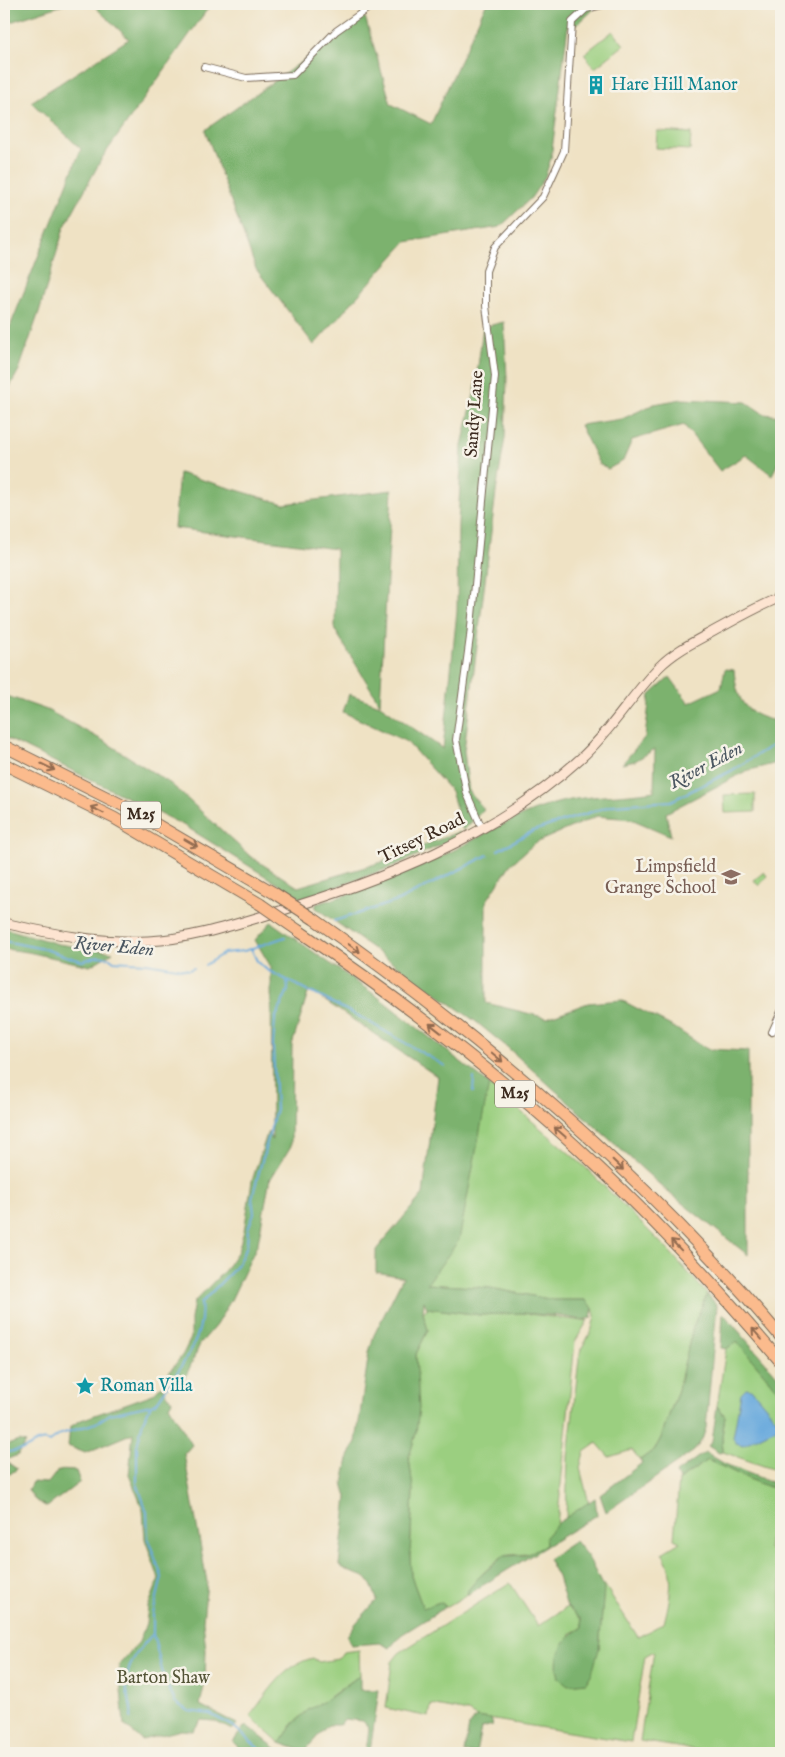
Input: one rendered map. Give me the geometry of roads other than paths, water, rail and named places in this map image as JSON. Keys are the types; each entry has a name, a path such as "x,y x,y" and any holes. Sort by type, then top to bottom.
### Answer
{"highway":[{"name":"M25","path":"4,746 128,808 274,893 426,1000 520,1076 623,1169 735,1283 781,1337"},
{"name":"M25","path":"4,764 130,827 260,904 396,998 491,1073 603,1172 710,1281 781,1362"}],"main road":[{"name":"Titsey Road","path":"4,923 58,936 112,942 150,941 204,932 364,884 429,856 482,828 552,781 599,740 636,692 675,652 781,596"}],"street":[{"path":"204,67 246,78 293,75 336,30 374,4"},
{"name":"Sandy Lane","path":"482,828 467,794 456,740 470,637 495,376 486,306 486,271 495,246 543,197 564,151 572,22 586,9 606,4"},
{"path":"772,1032 781,1012"}],"water":[{"path":"746,1388 751,1389 779,1422 777,1428 743,1445 736,1443 733,1438 741,1393"}],"waterway":[{"name":"River Eden","path":"498,850 533,831 613,805 671,801 731,771 781,740"},
{"name":"River Eden","path":"334,921 398,901 488,855"},
{"name":"River Eden","path":"205,965 224,953 244,951 285,937"},
{"name":"River Eden","path":"4,941 44,949 82,961 99,956 110,958 114,961 147,963 189,970 194,968"},
{"path":"251,948 257,961 267,970 362,1018 445,1066"},
{"path":"4,1453 27,1448 39,1441 50,1442 61,1434 96,1423 110,1414 151,1405 157,1402 181,1368 199,1330 201,1303 236,1267 247,1246 248,1229 254,1213 252,1198 276,1109 273,1046 275,1019 288,990 287,982"},
{"path":"473,1092 474,1078"},
{"path":"151,1405 143,1421 137,1446 137,1483 147,1512 148,1539 162,1577 153,1614 153,1634 164,1678 175,1702 188,1711 210,1714 233,1726 264,1753"},
{"path":"131,1718 131,1707 126,1683 127,1675 137,1653 153,1634"}],"place":[{"name":"Hare Hill Manor","path":"596,85"},
{"name":"Limpsfield Grange School","path":"731,877"},
{"name":"Roman Villa","path":"85,1386"}],"park label":[{"name":"Barton Shaw","path":"163,1678"}]}
